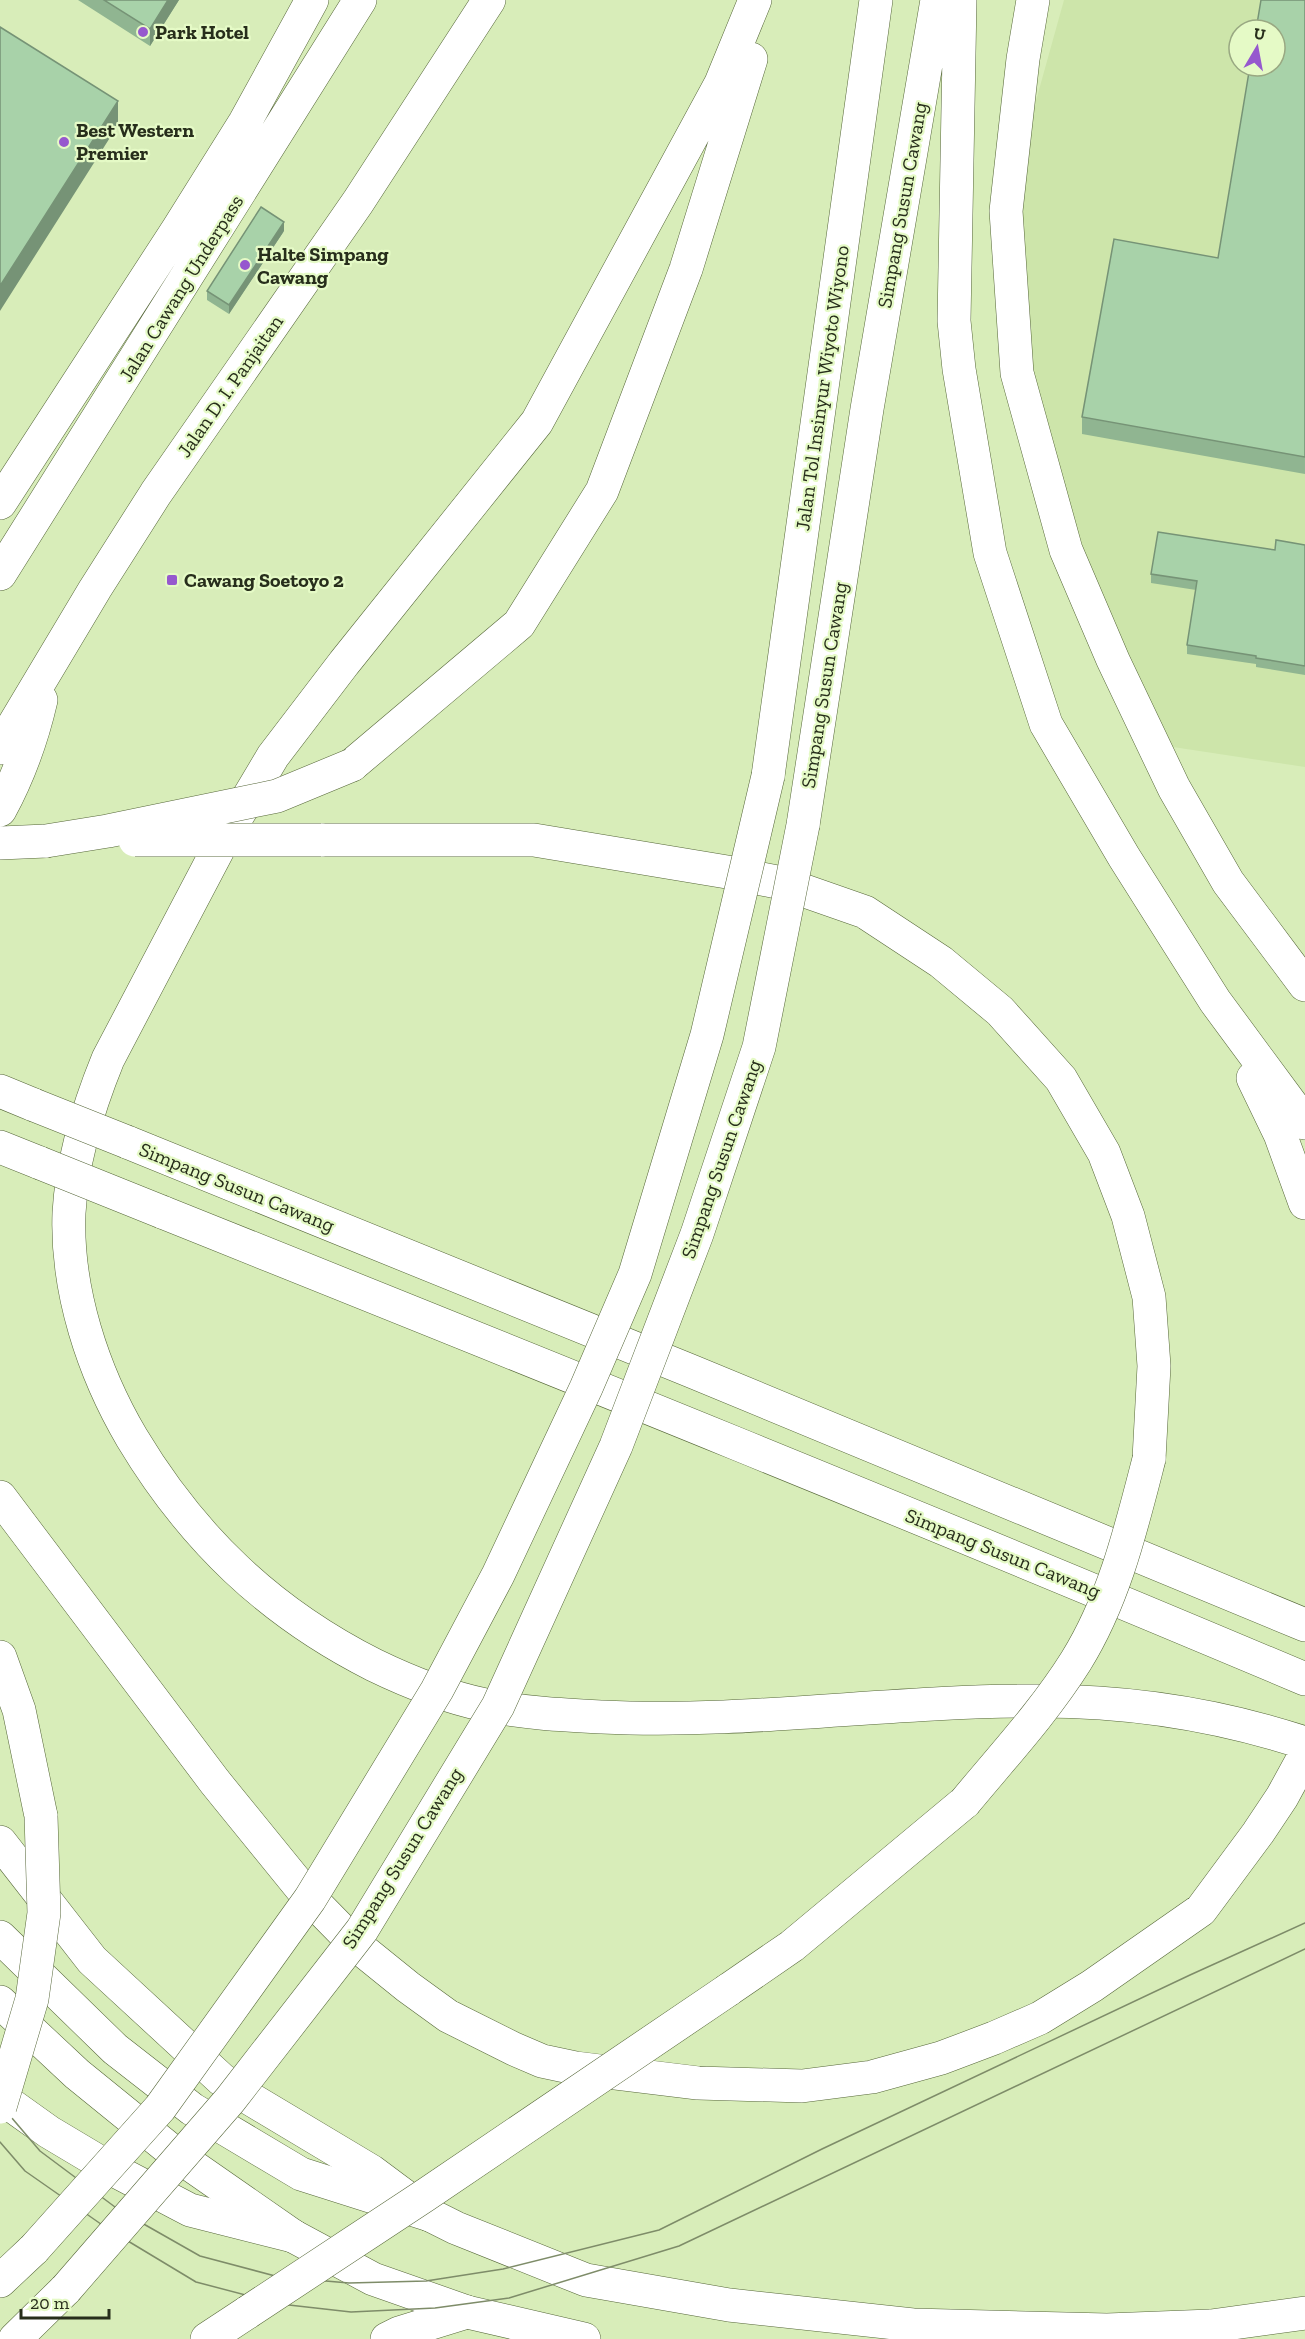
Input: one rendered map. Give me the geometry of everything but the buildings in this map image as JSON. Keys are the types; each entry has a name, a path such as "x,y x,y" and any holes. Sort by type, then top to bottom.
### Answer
{"main road":[{"path":"0,503 238,133 312,0"},
{"name":"Jalan Cawang Underpass","path":"0,574 360,0"},
{"name":"Jalan D. I. Panjaitan","path":"0,748 156,493 354,207 489,0"},
{"path":"755,0 721,84 537,422 344,663 273,756 223,840 108,1059 82,1131 69,1213 71,1258 79,1304 94,1357 118,1411 166,1492 227,1562 279,1607 310,1629 355,1655 429,1688 481,1704 530,1712 644,1719 769,1716 993,1702 1097,1702 1206,1717 1305,1743"},
{"path":"46,841 108,831 277,796 352,765 519,624 602,491 686,268 769,0"},
{"name":"Jalan Tol Insinyur Wiyoto Wiyono","path":"0,2281 34,2249 160,2108 310,1899 437,1690 498,1574 586,1388 635,1274 707,1035 768,776 876,0"},
{"name":"Simpang Susun Cawang","path":"15,2339 66,2289 230,2100 362,1930 498,1706 616,1446 697,1234 759,1047 803,825 868,398 937,0"},
{"path":"960,0 954,321 959,369 990,553 1046,724 1125,857 1215,1001 1305,1123"},
{"path":"1033,0 1023,59 1006,211 1017,373 1053,496 1066,550 1113,660 1174,788 1228,882 1305,985"},
{"path":"1053,496 1087,541 1133,652 1194,777 1247,870 1305,948"},
{"path":"0,712 49,666"},
{"path":"0,810 21,767 34,731 49,666"},
{"path":"0,843 534,840 782,883 866,912 940,962 999,1011 1061,1079 1104,1153 1128,1216 1149,1297 1154,1366 1149,1459 1126,1550 1107,1598 1076,1661 1042,1710 965,1802 792,1946 424,2196 207,2339"},
{"path":"1215,1001 1280,1134 1305,1203"},
{"name":"Simpang Susun Cawang","path":"0,1091 691,1371 1305,1625"},
{"name":"Simpang Susun Cawang","path":"0,1147 529,1359 1090,1588 1305,1679"},
{"path":"0,1497 168,1721 306,1894 356,1945 440,2010 542,2061 628,2076 698,2083 802,2086 872,2077 941,2058 994,2038 1040,2018 1132,1959 1201,1910 1258,1833 1282,1797 1305,1755"},
{"path":"0,1657 19,1710 41,1816 44,1913 32,1999 0,2107"},
{"path":"0,1842 92,1960 221,2079 371,2171 430,2215"},
{"path":"0,1937 115,2049 192,2109 301,2174 430,2215 456,2228 586,2280 729,2305 913,2325 1107,2330 1211,2326 1305,2313"},
{"path":"0,2002 77,2074 178,2156 293,2236 373,2279 467,2312 584,2339"},
{"path":"0,2097 49,2132 106,2166 190,2210 293,2236"},
{"path":"387,2339 399,2332 467,2312"},
{"path":"1107,2330 1153,2339"}],"shaded area":[{"path":"1064,0 1305,0 1305,767 1140,742 1013,377 1022,151"}],"tram line":[{"path":"0,2104 40,2151 119,2210 200,2256 279,2277 349,2283 426,2281 503,2269 659,2230 822,2149 1305,1923"},
{"path":"0,2142 25,2171 108,2229 196,2282 280,2304 351,2312 435,2308 509,2298 679,2246 1305,1949"}],"place":[{"name":"Park Hotel","path":"143,32"},
{"name":"Best Western Premier","path":"64,142"},
{"name":"Halte Simpang Cawang","path":"245,265"},
{"name":"Cawang Soetoyo 2","path":"172,580"}]}
